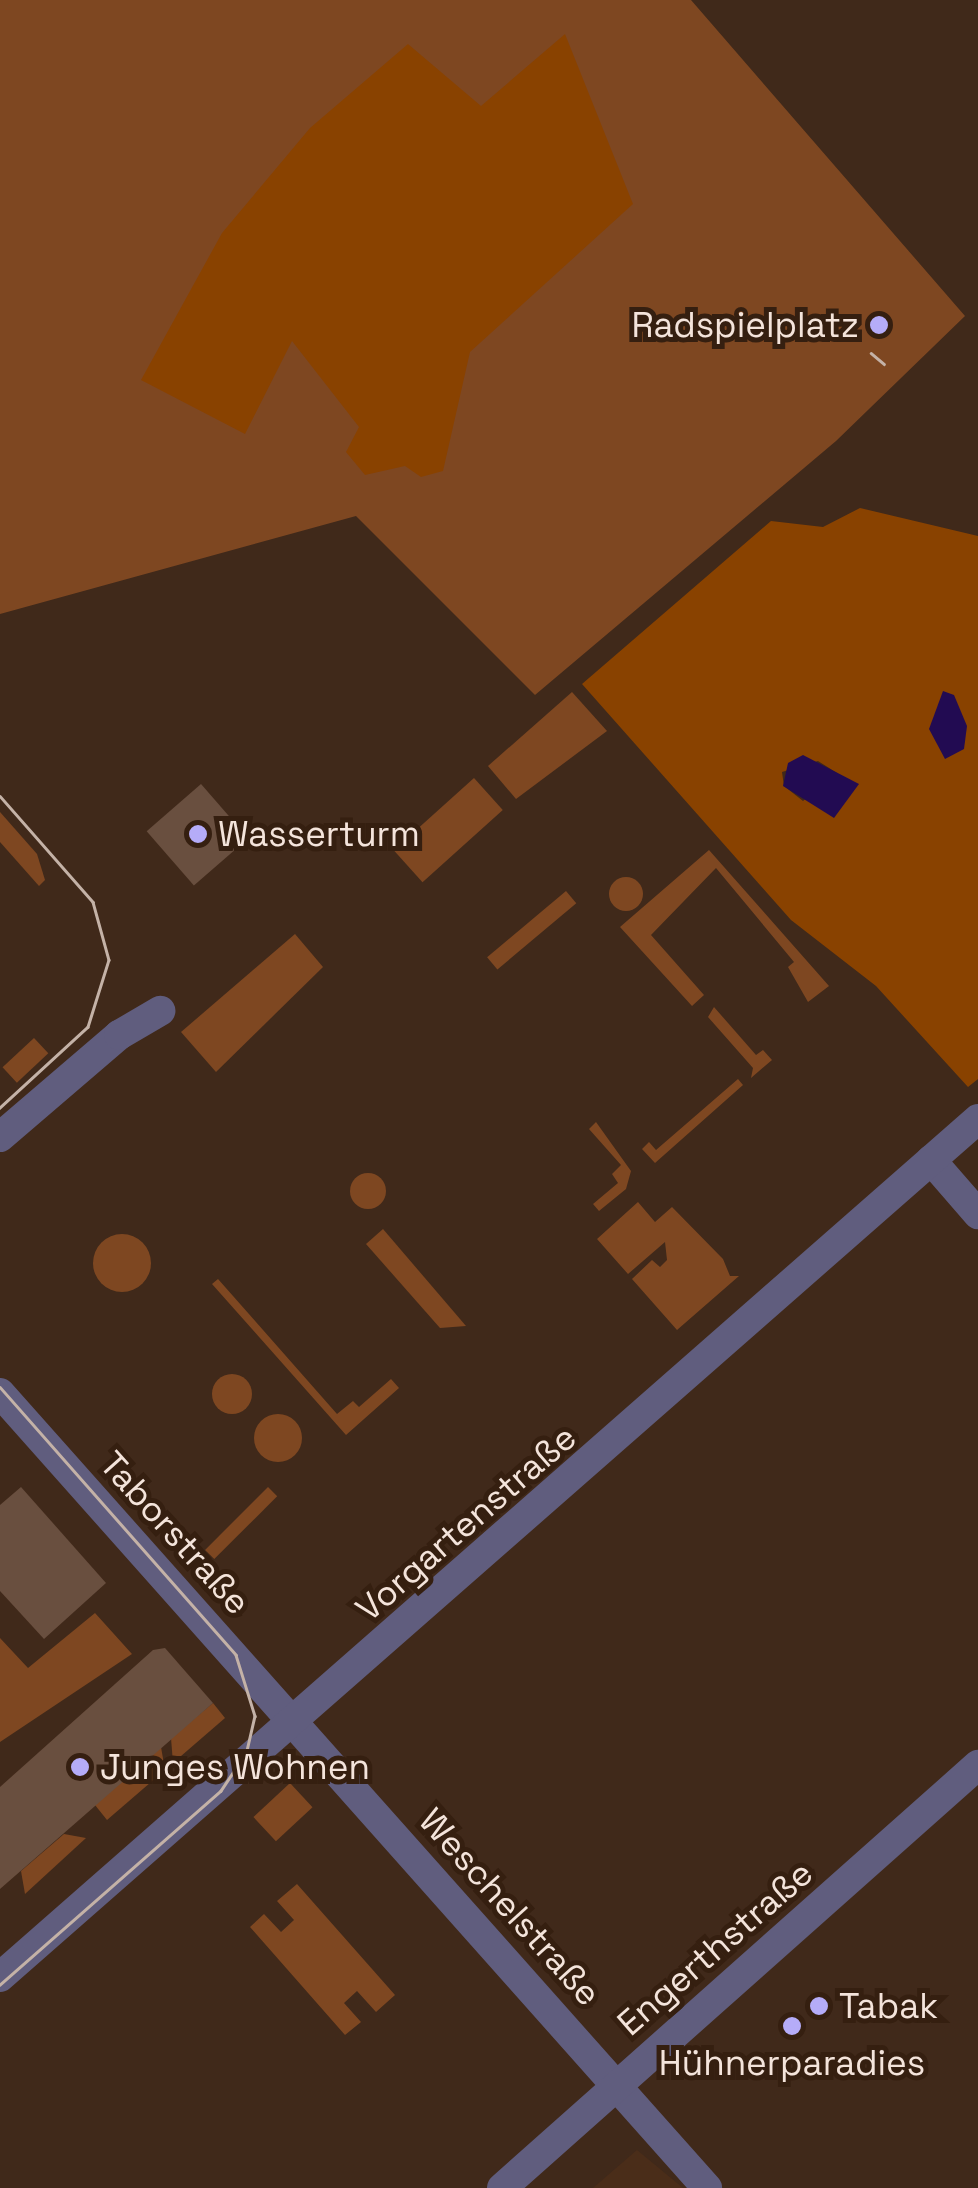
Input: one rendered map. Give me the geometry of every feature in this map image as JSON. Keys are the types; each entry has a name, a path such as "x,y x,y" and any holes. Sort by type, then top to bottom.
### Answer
{"street":[{"path":"0,1137 119,1035 160,1011"},
{"name":"Vorgartenstraße","path":"0,1977 978,1119"},
{"path":"931,1160 978,1214"},
{"name":"Taborstraße","path":"0,1393 294,1722"},
{"name":"Weschelstraße","path":"294,1722 707,2188"},
{"name":"Engerthstraße","path":"502,2188 978,1766"}],"shaded area":[{"path":"0,0 691,0 965,316 836,441 535,695 356,516 0,614"},
{"path":"565,34 633,204 470,352 443,471 421,477 405,466 365,475 346,452 359,427 292,341 245,434 141,380 222,233 310,128 408,44 481,106"},
{"path":"860,508 978,536 978,1079 968,1087 876,986 791,920 582,684 771,521 823,527","holes":["818,761 837,773 803,801 784,786 782,772"]},
{"path":"943,691 954,695 967,726 964,749 945,759 929,729"},
{"path":"572,692 607,731 516,799 488,766"},
{"path":"803,755 859,784 834,818 783,786 788,763"},
{"path":"474,778 503,810 423,882 394,850"},
{"path":"0,812 37,854 45,880 39,886 0,842"},
{"path":"709,850 829,986 808,1002 788,967 794,962 716,868 651,935 704,995 692,1006 620,927"},
{"path":"626,877 638,882 643,894 638,906 626,911 614,906 609,894 614,882"},
{"path":"566,891 576,903 497,969 487,957"},
{"path":"295,934 323,967 216,1072 181,1032"},
{"path":"714,1007 756,1055 763,1050 772,1060 751,1078 753,1068 708,1017"},
{"path":"34,1038 48,1053 17,1083 3,1067"},
{"path":"738,1079 743,1085 655,1163 642,1149 649,1142 656,1150"},
{"path":"596,1122 631,1171 626,1189 599,1211 593,1204 618,1183 612,1174 621,1165 589,1129"},
{"path":"368,1173 381,1178 386,1191 381,1204 368,1209 355,1204 350,1191 355,1178"},
{"path":"638,1202 655,1222 672,1207 723,1259 730,1276 739,1276 677,1330 632,1279 652,1260 660,1267 667,1260 665,1242 628,1274 597,1239"},
{"path":"383,1229 466,1326 440,1328 366,1244"},
{"path":"122,1234 142,1243 151,1263 142,1283 122,1292 102,1283 93,1263 102,1243"},
{"path":"218,1279 337,1414 353,1401 359,1407 391,1379 399,1388 346,1435 212,1284"},
{"path":"232,1374 246,1380 252,1394 246,1408 232,1414 218,1408 212,1394 218,1380"},
{"path":"278,1414 295,1421 302,1438 295,1455 278,1462 261,1455 254,1438 261,1421"},
{"path":"268,1487 277,1496 214,1559 205,1550"},
{"path":"95,1613 132,1654 0,1742 0,1638 28,1668"},
{"path":"213,1703 225,1718 173,1763 171,1738"},
{"path":"161,1747 165,1770 107,1820 95,1805"},
{"path":"290,1783 313,1807 276,1841 253,1817"},
{"path":"64,1834 86,1838 25,1894 21,1871"},
{"path":"297,1884 395,1995 376,2012 357,1991 344,2003 361,2022 345,2035 250,1927 264,1914 281,1932 294,1920 277,1901"},
{"path":"637,2150 683,2188 593,2188"}],"building":[{"name":"Wasserturm","path":"201,784 248,838 194,886 147,831"},
{"path":"21,1487 106,1583 44,1639 0,1591 0,1505"},
{"name":"Junges Wohnen","path":"165,1648 213,1703 0,1889 0,1787 153,1650"}],"tram line":[{"path":"871,353 884,364"},
{"path":"0,796 93,902 109,960 88,1027 0,1108"},
{"path":"0,1387 236,1655 255,1716 247,1752 221,1791 0,1985"}],"place":[{"name":"Radspielplatz","path":"879,325"},
{"name":"Wasserturm","path":"198,834"},
{"name":"Junges Wohnen","path":"80,1767"},
{"name":"Tabak","path":"819,2006"},
{"name":"Hühnerparadies","path":"792,2026"}]}
